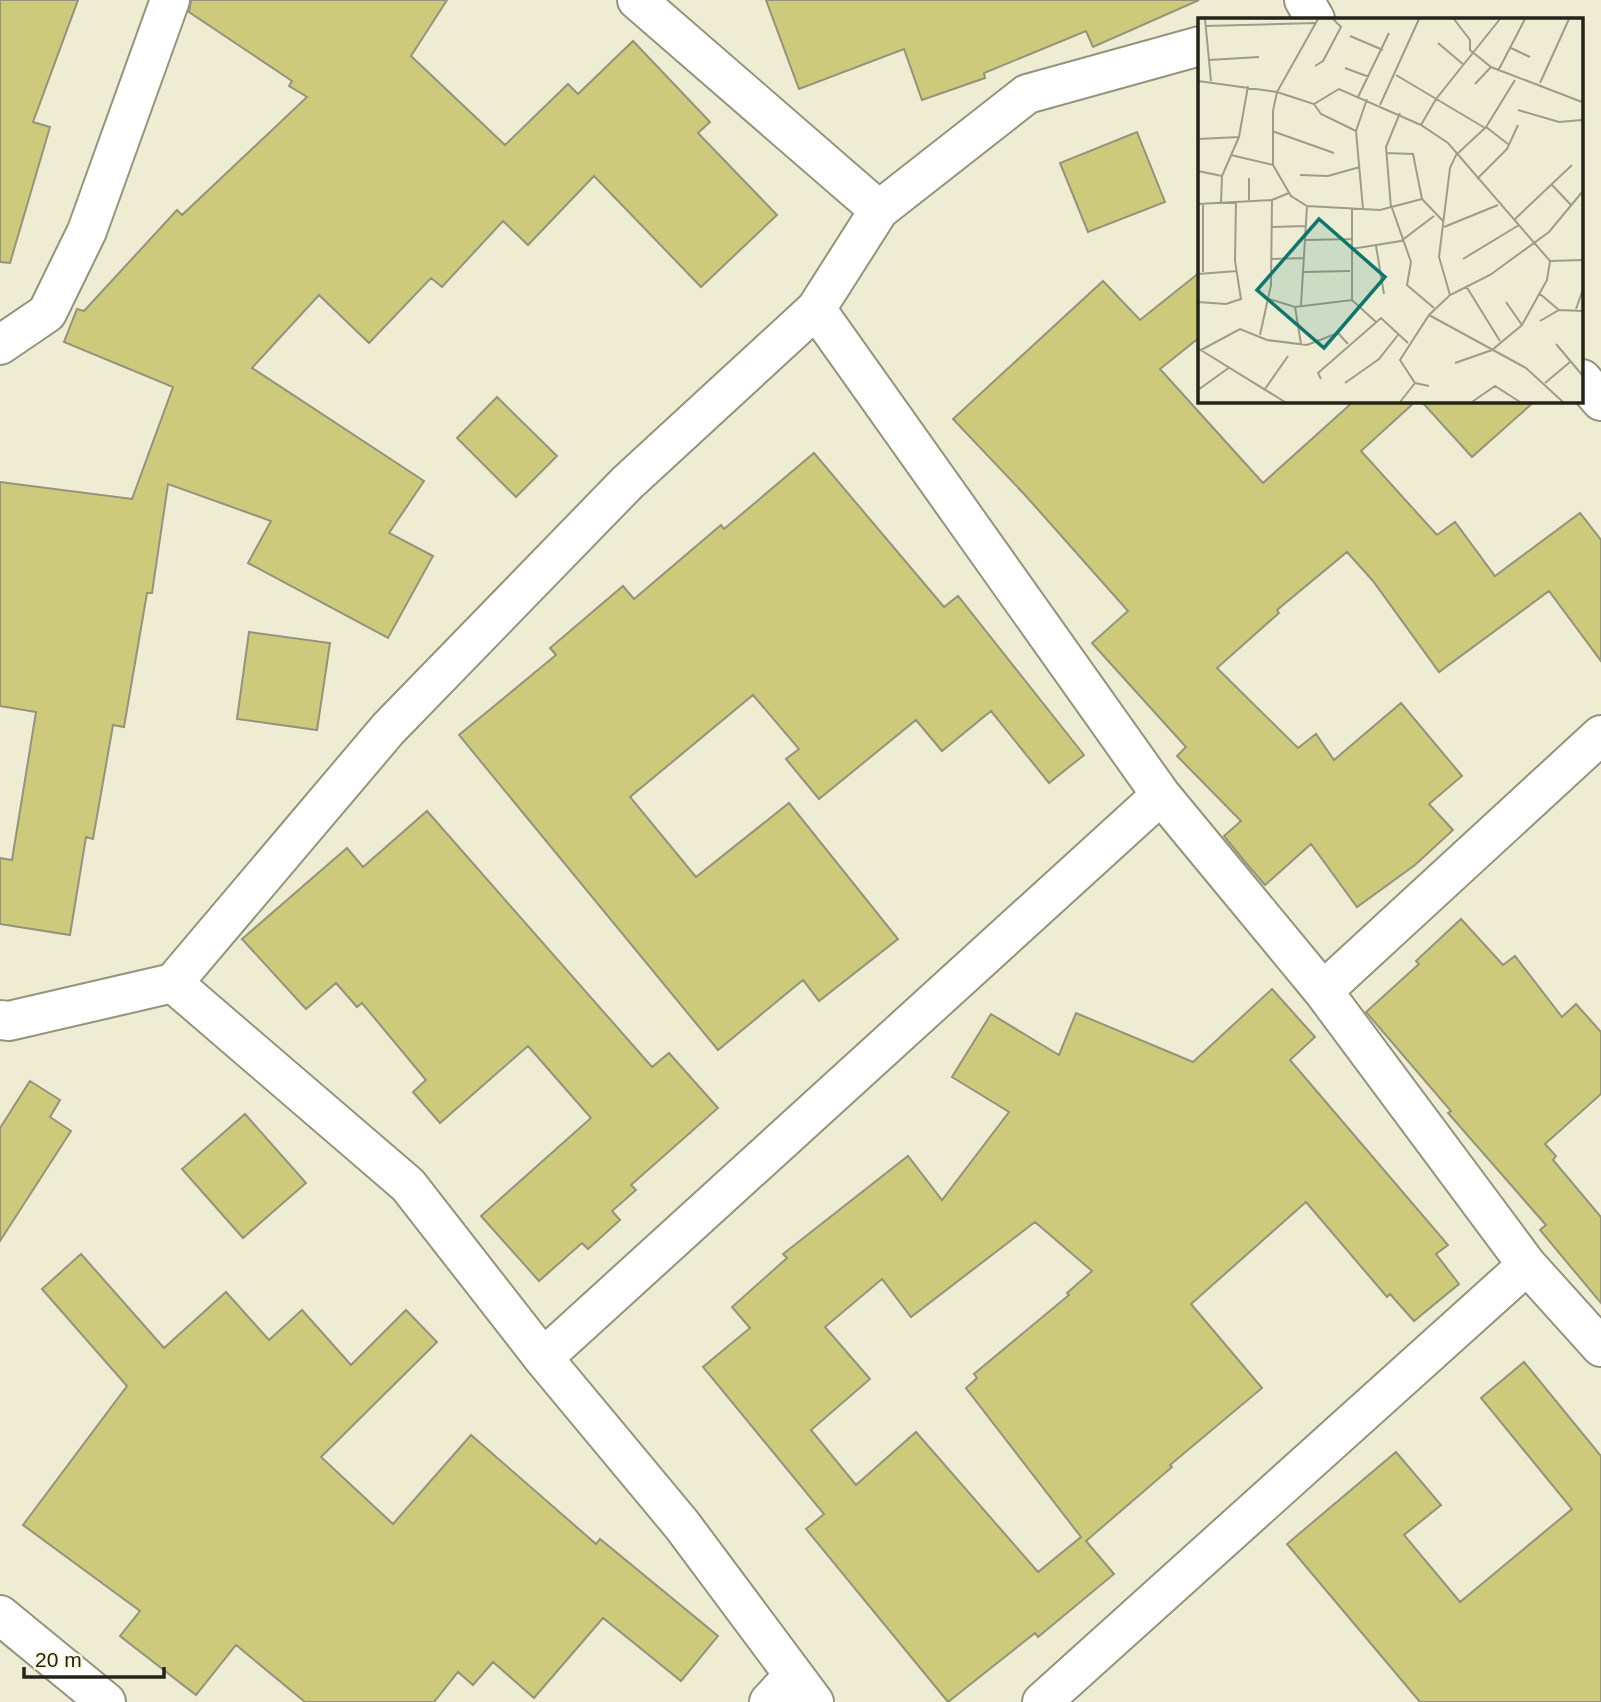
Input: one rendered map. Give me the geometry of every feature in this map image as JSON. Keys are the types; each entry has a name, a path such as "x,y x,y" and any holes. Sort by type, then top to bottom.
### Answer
{"street":[{"path":"0,345 47,313 87,231 170,0"},
{"path":"637,0 879,210"},
{"path":"0,1020 9,1021 173,983 388,729 627,483 816,309 879,210 1027,94 1198,47"},
{"path":"816,309 1160,795 1324,991 1527,1265 1601,1348"},
{"path":"1584,381 1601,401"},
{"path":"1324,991 1601,735"},
{"path":"543,1358 1160,795"},
{"path":"173,983 408,1185 543,1358 682,1525 792,1693"},
{"path":"1042,1702 1527,1265"},
{"path":"0,1615 106,1702"}],"building":[{"path":"0,0 78,0 33,122 50,127 10,263 0,262"},
{"path":"191,0 447,0 411,56 505,145 568,84 578,94 633,41 710,122 698,133 777,215 701,287 594,176 528,245 503,221 442,287 431,278 369,343 319,295 252,368 424,481 389,533 433,556 388,638 248,563 271,521 168,484 152,593 147,593 124,727 113,725 93,839 86,837 70,935 0,924 0,858 12,860 36,712 0,706 0,482 132,499 173,387 64,342 77,309 84,311 177,210 182,215 307,97 289,86 292,81 189,12"},
{"path":"766,0 1199,0 1093,47 1086,31 984,73 985,78 922,100 904,49 799,89"},
{"path":"1137,132 1165,202 1088,232 1060,163"},
{"path":"1198,274 1198,339 1160,369 1263,483 1353,402 1415,402 1361,451 1437,535 1455,522 1495,576 1580,513 1601,540 1601,661 1549,591 1439,672 1373,581 1347,552 1277,610 1279,613 1217,668 1298,748 1316,734 1334,760 1401,703 1462,776 1429,804 1453,830 1415,865 1357,907 1311,844 1265,885 1246,863 1224,836 1241,821 1177,756 1186,747 1092,643 1128,611 953,419 1103,281 1140,320"},
{"path":"497,397 557,456 516,497 457,438"},
{"path":"1422,402 1534,402 1472,457"},
{"path":"814,453 944,607 958,596 1084,755 1049,783 991,711 942,751 916,720 819,799 786,759 799,749 753,695 630,797 696,877 789,803 898,939 819,1001 803,980 718,1050 459,735 556,655 550,648 623,586 634,599 721,525 724,529"},
{"path":"249,632 330,643 317,730 237,719"},
{"path":"427,811 652,1067 669,1053 718,1108 631,1185 636,1190 612,1211 620,1220 588,1249 582,1243 539,1281 481,1216 591,1118 528,1046 440,1123 413,1092 426,1080 362,1003 357,1007 336,983 306,1009 242,939 347,848 363,867"},
{"path":"1461,919 1503,965 1515,956 1562,1017 1576,1004 1601,1032 1601,1094 1545,1144 1556,1156 1553,1160 1601,1217 1601,1303 1540,1230 1546,1225 1448,1113 1451,1111 1366,1012 1419,964 1416,961"},
{"path":"1272,989 1315,1037 1290,1060 1448,1245 1436,1254 1459,1284 1414,1321 1390,1294 1387,1297 1306,1202 1191,1304 1262,1388 1170,1465 1172,1467 1086,1541 1114,1574 1038,1637 1035,1633 948,1702 806,1529 824,1514 703,1367 750,1328 732,1307 787,1258 783,1254 908,1156 942,1200 1009,1112 952,1077 991,1014 1059,1055 1076,1013 1193,1062","holes":["1035,1222 1092,1271 1067,1293 1069,1295 974,1374 977,1378 966,1388 1081,1537 1038,1572 916,1432 856,1485 811,1430 870,1379 825,1327 882,1279 911,1317"]},
{"path":"30,1081 60,1100 50,1117 71,1131 0,1241 0,1128"},
{"path":"245,1114 306,1183 243,1238 182,1169"},
{"path":"81,1254 164,1348 226,1292 269,1340 302,1310 351,1365 406,1310 437,1342 321,1457 393,1524 471,1435 596,1544 600,1539 718,1636 681,1681 603,1618 534,1698 493,1662 473,1685 458,1672 434,1702 305,1702 236,1645 196,1695 120,1636 140,1611 23,1525 127,1386 42,1289"},
{"path":"1524,1362 1601,1456 1601,1702 1420,1702 1287,1544 1396,1452 1441,1505 1404,1535 1460,1602 1572,1509 1481,1398"}]}
